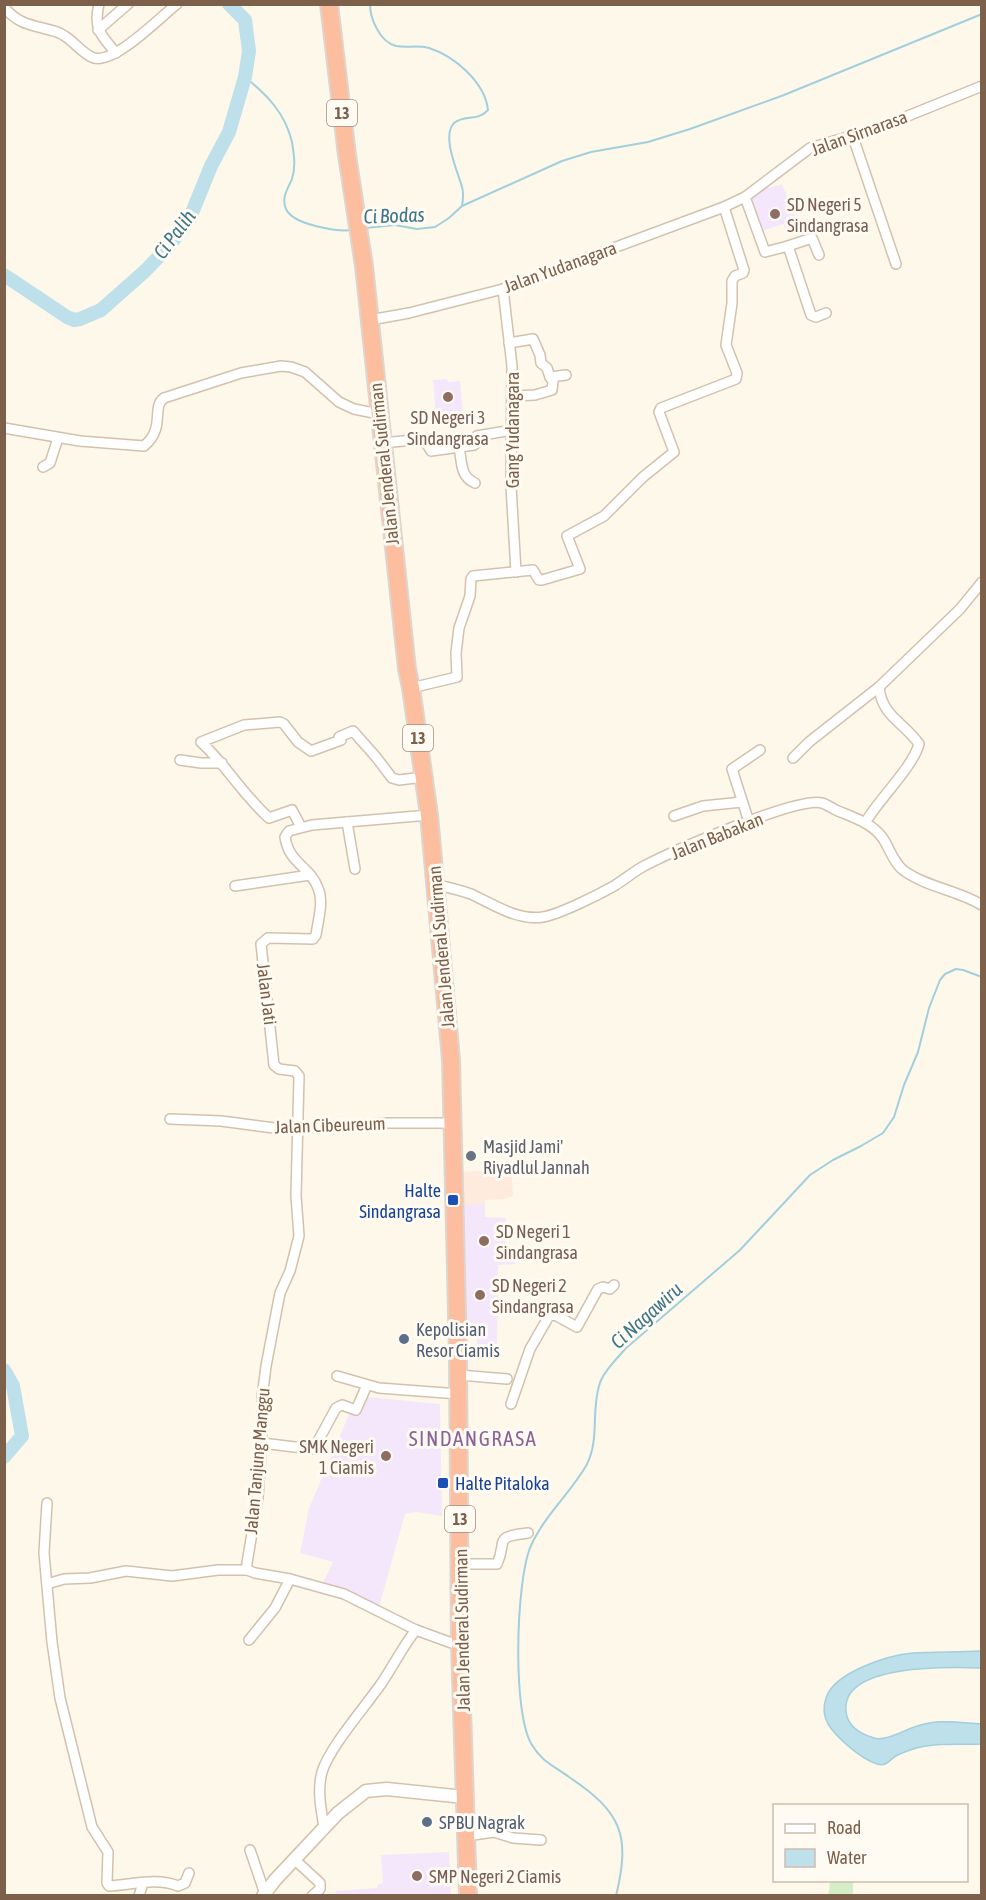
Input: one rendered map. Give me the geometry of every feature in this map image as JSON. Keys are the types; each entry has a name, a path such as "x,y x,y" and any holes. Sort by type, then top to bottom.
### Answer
{"highway":[{"name":"Jalan Jenderal Sudirman","path":"329,4 370,320 407,669 429,815 448,1016 454,1123 459,1375 460,1646 468,1896"}],"street":[{"path":"99,4 98,30 117,53"},
{"path":"98,30 128,4"},
{"path":"4,7 15,19 58,33 72,40 92,57 100,58 123,50 177,4"},
{"name":"Jalan Sirnarasa","path":"745,197 810,148 853,137 981,86"},
{"path":"853,137 896,264"},
{"path":"745,197 765,252 812,238 819,255"},
{"name":"Jalan Yudanagara","path":"370,320 409,313 503,289 724,207 745,197"},
{"path":"411,688 457,677 456,653 459,628 470,596 473,576 533,570 540,580 580,569 567,536 604,516 643,477 674,452 660,410 725,384 737,376 726,345 732,303 732,280 744,270 724,207"},
{"path":"788,246 811,315 826,313"},
{"name":"Gang Yudanagara","path":"503,289 513,396 511,486 516,572"},
{"path":"509,342 533,339 541,363 547,368 549,377 553,381 552,390 535,395 513,396"},
{"path":"4,428 58,438 144,446 158,428 159,401 164,398 241,374 281,366 305,372 339,402 354,409 379,414"},
{"path":"549,377 566,375"},
{"path":"382,442 424,439 430,451 474,445 477,442 477,436 512,430"},
{"path":"43,467 50,463 58,438"},
{"path":"459,447 464,476 475,483"},
{"path":"793,758 809,742 879,687 960,609 981,582"},
{"path":"865,823 896,781 919,744 888,712 882,701 879,687"},
{"path":"424,777 399,780 392,778 353,731 339,737 341,740 336,743 311,751 298,742 280,722 244,725 201,742 222,763 229,775 268,818 292,810 302,828 429,815"},
{"path":"749,822 732,769 760,750"},
{"path":"180,760 222,763"},
{"path":"674,816 703,806 742,802"},
{"name":"Jalan Babakan","path":"436,885 472,895 494,907 514,913 543,917 570,907 614,885 645,865 749,822 792,806 813,802 822,803 865,823 882,837 904,871 936,886 959,893 981,905"},
{"path":"347,822 355,869"},
{"name":"Jalan Jati","path":"298,1128 299,1076 295,1071 279,1070 274,1065 261,944 268,938 310,940 315,937 321,901 318,887 294,859 286,843 287,833 302,828"},
{"path":"235,886 310,875"},
{"name":"Jalan Cibeureum","path":"170,1119 221,1121 274,1128 388,1123 454,1123"},
{"name":"Jalan Tanjung Manggu","path":"247,1570 258,1497 262,1443 262,1398 266,1366 280,1293 290,1271 299,1236 296,1196 298,1128"},
{"path":"511,1404 530,1349 549,1316 555,1315 575,1330 598,1289 603,1287 610,1289 614,1285"},
{"path":"459,1375 507,1379"},
{"path":"337,1376 379,1388 459,1394"},
{"path":"262,1443 310,1449 317,1443 336,1408 342,1405 356,1410 367,1385"},
{"path":"47,1503 44,1553 52,1642 60,1698 92,1827 108,1852 107,1883 109,1886 143,1883 171,1883 178,1886 185,1883 189,1873"},
{"path":"461,1564 497,1564 503,1539 507,1536 528,1533"},
{"path":"48,1584 64,1579 90,1578 126,1571 172,1575 218,1570 247,1570 290,1579 352,1598 416,1630 460,1646"},
{"path":"249,1640 275,1608 290,1579"},
{"path":"324,1827 320,1785 328,1758 382,1683 406,1642 416,1630"},
{"path":"264,1895 324,1827 366,1791 387,1789 464,1797"},
{"path":"466,1836 494,1832 513,1838 541,1840"},
{"path":"250,1850 264,1895"},
{"path":"295,1860 320,1883 320,1889 312,1896"},
{"path":"139,1896 143,1883"}],"shaded area":[{"name":"SD Negeri 5 Sindangrasa","path":"767,184 769,188 782,184 798,225 785,228 783,224 762,231 749,196"},
{"name":"SD Negeri 3 Sindangrasa","path":"447,379 448,382 460,381 463,414 436,417 433,380"},
{"path":"482,1163 511,1163 513,1196 485,1200 485,1204 460,1206 459,1172 481,1171"},
{"path":"485,1204 485,1217 506,1218 505,1251 515,1252 515,1264 498,1265 497,1344 477,1344 477,1336 464,1333 463,1205"},
{"name":"SMK Negeri 1 Ciamis","path":"357,1396 440,1404 442,1516 416,1512 405,1514 379,1607 320,1589 333,1562 300,1553 309,1508"},
{"name":"SMP Negeri 2 Ciamis","path":"449,1852 451,1895 336,1895 336,1891 377,1888 378,1884 383,1883 381,1855"}],"green space":[{"path":"830,1882 853,1882 853,1895 826,1896 829,1892"}],"water":[{"path":"981,1651 981,1668 900,1671 879,1676 861,1684 849,1695 846,1711 849,1721 856,1729 878,1739 928,1723 953,1722 981,1724 981,1744 921,1747 900,1754 886,1764 880,1765 864,1758 850,1747 826,1721 824,1705 831,1689 840,1680 864,1666 903,1654"}],"waterway":[{"name":"Ci Palih","path":"4,275 67,317 74,320 80,319 101,310 169,246 189,220 211,166 229,132 245,77 249,51 245,20 229,4"},
{"name":"Ci Bodas","path":"365,228 395,225 417,229 435,227 462,206 463,192 450,145 450,129 458,120 480,116 488,110 486,100 475,80 448,57 429,48 396,46 385,40 374,23 370,4"},
{"path":"462,206 562,161 591,152 648,142 690,129 784,95 982,14"},
{"name":"Ci Bodas","path":"245,77 275,106 289,132 294,165 285,205 290,215 316,226 353,230"},
{"name":"Ci Nagawiru","path":"616,1896 622,1856 618,1826 611,1814 587,1790 540,1756 532,1745 526,1729 521,1706 518,1648 522,1589 530,1548 542,1526 586,1466 593,1446 599,1386 610,1367 625,1349 740,1250 810,1175 883,1133 894,1117 918,1052 929,1008 940,980 945,974 956,969 982,977"},
{"name":"Ci Palih","path":"4,1370 13,1386 22,1436 4,1457"}],"place":[{"name":"SD Negeri 5 Sindangrasa","path":"775,214"},
{"name":"SD Negeri 3 Sindangrasa","path":"448,397"},
{"name":"Masjid Jami' Riyadlul Jannah","path":"471,1156"},
{"name":"Halte Sindangrasa","path":"453,1200"},
{"name":"SD Negeri 1 Sindangrasa","path":"484,1241"},
{"name":"SD Negeri 2 Sindangrasa","path":"480,1295"},
{"name":"Kepolisian Resor Ciamis","path":"404,1339"},
{"name":"SMK Negeri 1 Ciamis","path":"386,1456"},
{"name":"Halte Pitaloka","path":"443,1483"},
{"name":"SPBU Nagrak","path":"427,1822"},
{"name":"SMP Negeri 2 Ciamis","path":"417,1876"}],"district":[{"name":"SINDANGRASA","path":"473,1438"}]}
